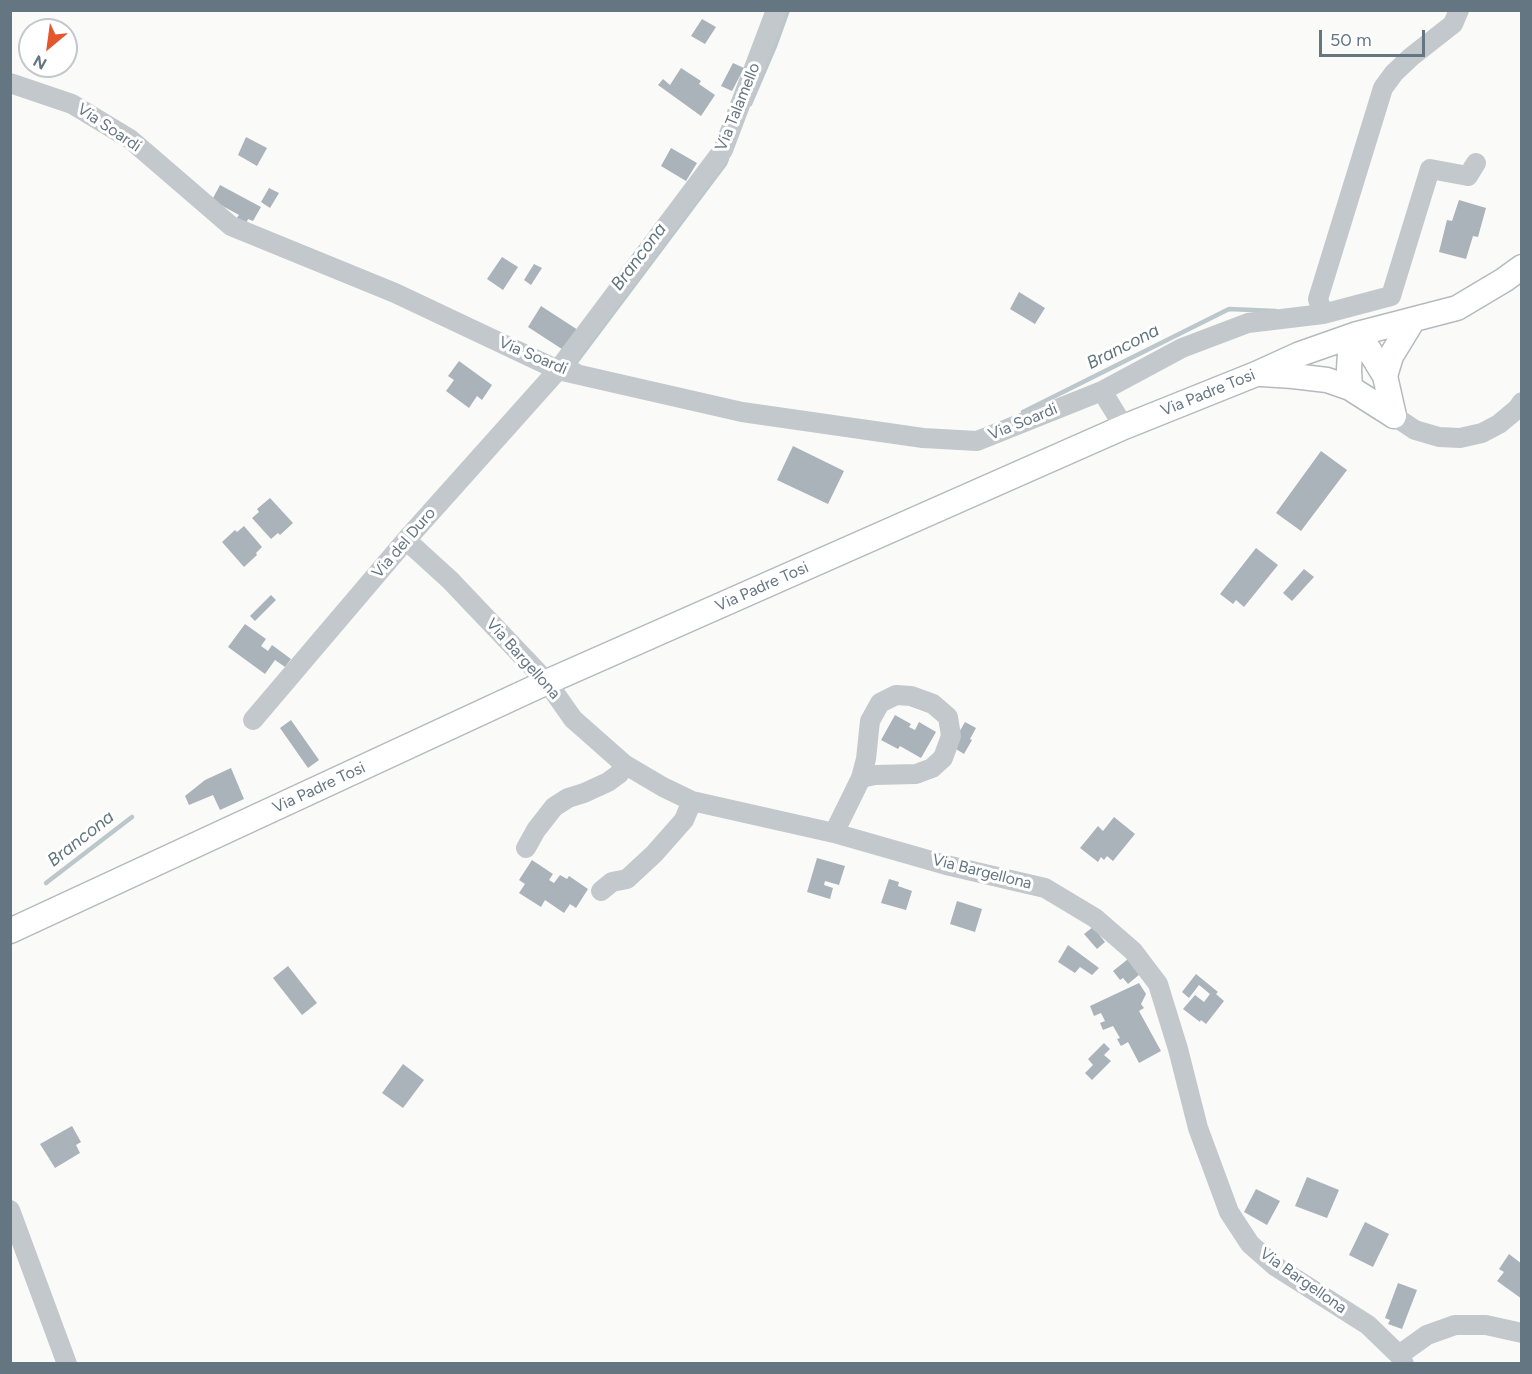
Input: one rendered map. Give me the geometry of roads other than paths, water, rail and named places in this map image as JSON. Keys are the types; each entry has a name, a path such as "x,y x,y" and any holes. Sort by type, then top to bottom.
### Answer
{"main road":[{"name":"Via Padre Tosi","path":"10,931 547,681 1124,427 1300,354 1357,334 1458,308 1521,267"},
{"path":"1385,376 1391,356 1413,320"},
{"path":"1350,388 1350,352 1357,334 1385,376 1394,416"},
{"path":"1256,374 1327,380 1350,388 1394,416"}],"street":[{"name":"Via Talamello","path":"558,370 723,150 776,10"},
{"path":"1323,314 1318,299 1383,88 1394,73 1411,57 1453,24 1459,10"},
{"name":"Via Soardi","path":"10,83 72,104 130,139 231,226 395,293 558,370 742,412 923,438 976,441 1102,391"},
{"path":"1124,427 1102,391 1182,348 1248,323 1323,314 1391,296 1430,169 1468,176 1476,163"},
{"name":"Via del Duro","path":"253,720 406,540 558,370"},
{"path":"1394,416 1415,430 1438,437 1460,438 1482,433 1499,424 1517,409 1521,402"},
{"name":"Via Bargellona","path":"406,540 450,580 547,681 573,719 624,764 663,788 692,801 834,832 946,865 1046,888 1095,918 1132,951 1158,984 1178,1049 1198,1128 1229,1212 1250,1244 1275,1266 1368,1325 1402,1359"},
{"path":"834,832 861,778 866,759 870,721 880,703 896,695 911,696 933,705 948,717 951,736 943,758 932,768 916,774 875,775 861,778"},
{"path":"526,848 536,830 554,807 568,798 608,782 619,774 624,764"},
{"path":"601,891 612,882 627,879 654,854 684,820 692,801"},
{"path":"10,1210 67,1364"},
{"path":"1402,1359 1427,1335 1455,1325 1486,1325 1521,1333"}],"waterway":[{"name":"Brancona","path":"750,104 788,10"},
{"name":"Brancona","path":"579,366 574,365 727,159"},
{"name":"Brancona","path":"1023,412 1229,309 1276,311"},
{"name":"Brancona","path":"46,883 132,817"}]}
